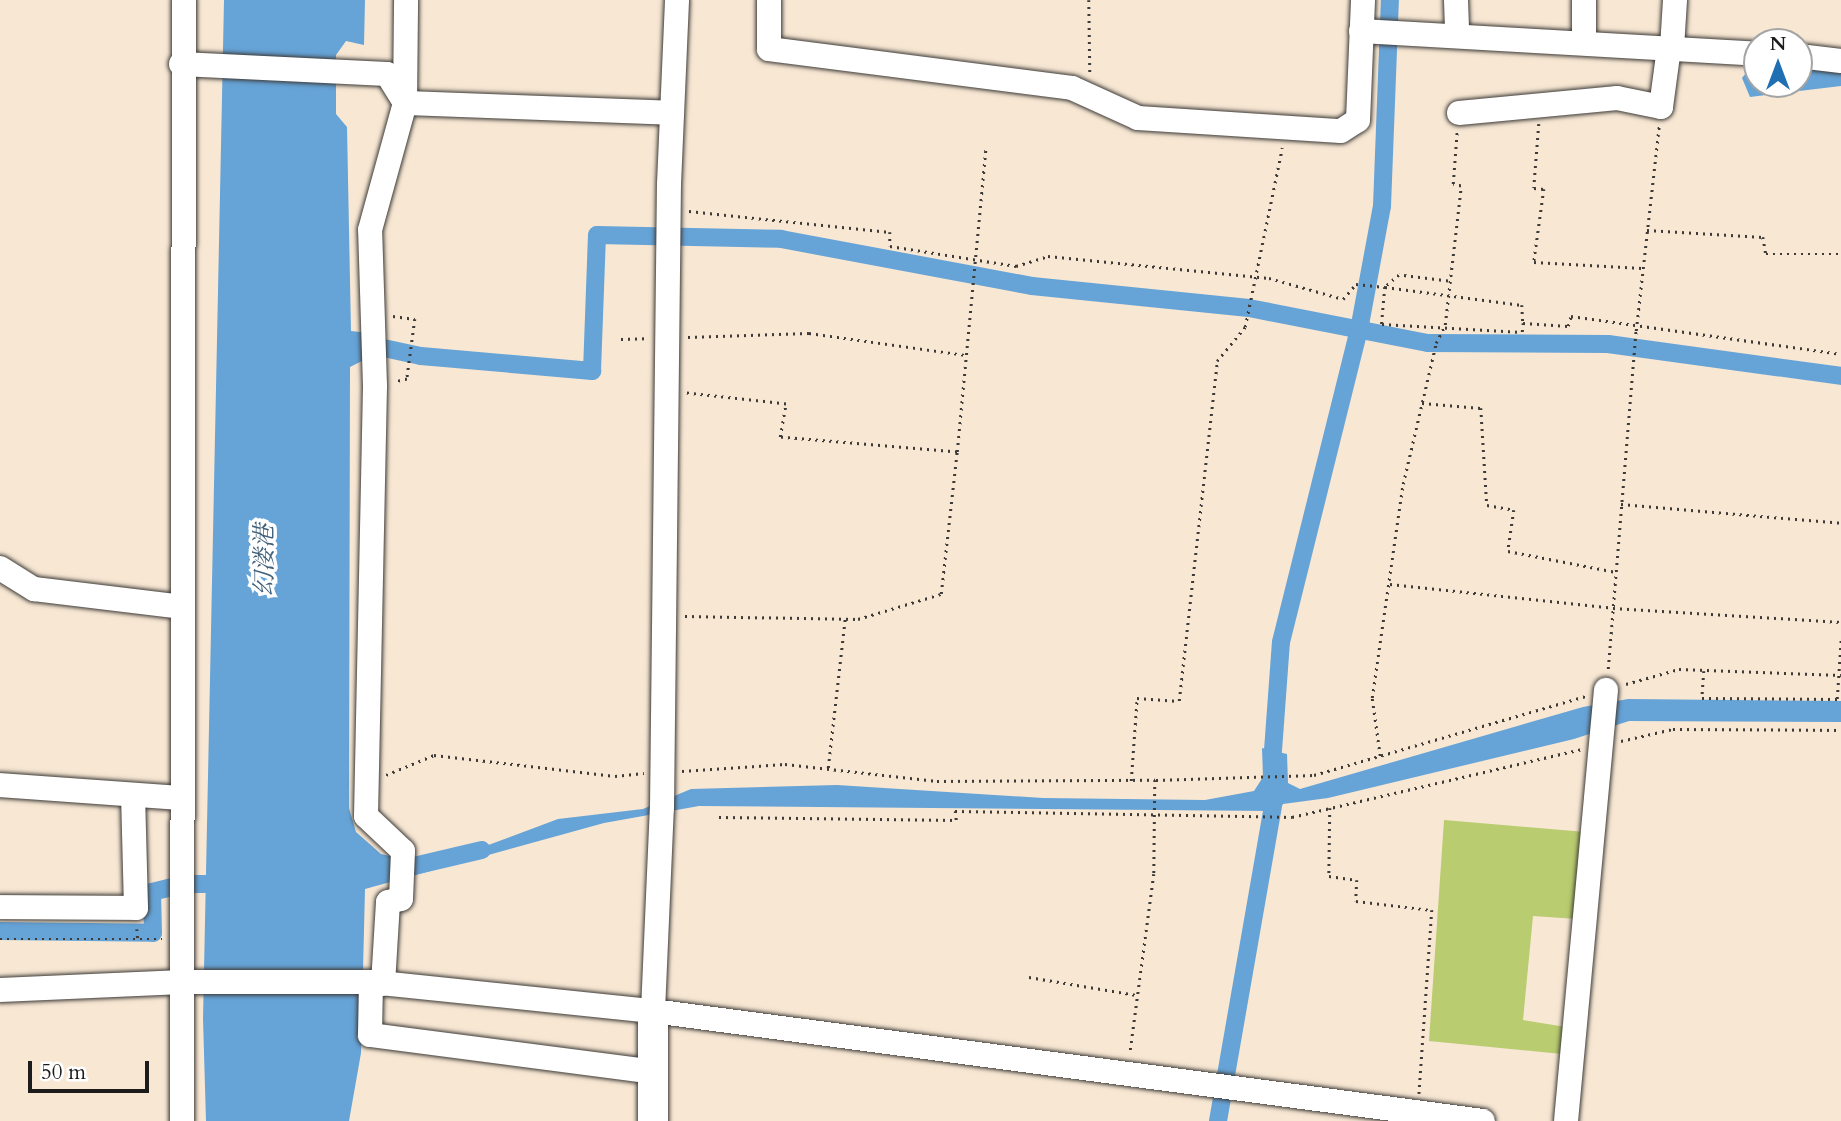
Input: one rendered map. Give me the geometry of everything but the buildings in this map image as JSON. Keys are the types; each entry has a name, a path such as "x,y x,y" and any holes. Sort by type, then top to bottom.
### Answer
{"main road":[{"path":"653,1011 653,1121"}],"street":[{"path":"182,1121 191,982 183,797 181,64 184,0"},
{"path":"407,0 405,103 370,230 375,386 366,816 402,851 401,899 388,902 370,1035 653,1072"},
{"path":"653,1011 663,772 668,254 672,210 669,184 677,0"},
{"path":"769,0 769,49 1072,88 1138,118 1341,131 1358,120 1363,0"},
{"path":"1456,0 1457,35"},
{"path":"1584,0 1584,43"},
{"path":"1459,113 1540,103 1617,98 1661,107 1675,0"},
{"path":"1361,31 1743,53"},
{"path":"1813,58 1841,61"},
{"path":"181,64 387,74 405,103"},
{"path":"405,103 672,113"},
{"path":"0,568 34,589 183,607"},
{"path":"1566,1121 1606,690"},
{"path":"0,785 183,797"},
{"path":"0,907 136,908 133,794"},
{"path":"0,990 191,982 377,983 653,1011 1483,1121"}],"path":[{"path":"1089,0 1090,97"},
{"path":"1540,103 1534,188 1544,189 1534,262 1643,268"},
{"path":"1606,690 1636,325 1661,107"},
{"path":"1380,756 1372,698 1403,484 1436,342 1444,328 1461,186 1453,184 1459,113"},
{"path":"1131,781 1137,698 1179,701 1217,361 1245,327 1286,127"},
{"path":"664,615 845,618 941,594 986,146"},
{"path":"672,210 890,232 890,246 1016,266 1048,256 1256,277 1343,299 1356,284 1385,287 1447,294 1522,305 1522,332 1382,324 1385,287 1399,275 1448,281"},
{"path":"1647,230 1763,237 1766,254 1841,254"},
{"path":"372,313 415,320 407,379 375,386"},
{"path":"1523,323 1568,326 1571,316 1841,354"},
{"path":"621,339 809,333 966,355"},
{"path":"667,391 786,404 780,437 957,452"},
{"path":"1422,403 1481,408 1488,505 1514,510 1508,551 1616,572"},
{"path":"1621,504 1841,523"},
{"path":"1390,584 1612,608 1841,622"},
{"path":"828,769 845,618"},
{"path":"1704,670 1702,698 1839,699 1841,638"},
{"path":"367,783 434,755 615,776 785,764 937,781 1131,781 1314,775 1679,668 1840,675"},
{"path":"719,817 956,820 956,811 1292,817 1673,729 1841,730"},
{"path":"1127,1074 1154,874 1155,780"},
{"path":"1330,808 1329,876 1357,880 1356,901 1432,910 1418,1112"},
{"path":"0,939 172,939"},
{"path":"1029,977 1138,995"}],"green space":[{"path":"1444,820 1585,832 1577,919 1533,916 1523,1020 1566,1027 1562,1054 1429,1041"}],"water":[{"name":"幻溇港","path":"224,0 365,0 364,45 346,41 336,55 336,114 347,127 351,331 368,333 368,358 350,367 349,808 356,832 381,854 432,866 558,819 643,809 691,789 837,785 1043,798 1205,800 1254,791 1263,777 1262,748 1287,754 1288,783 1300,789 1583,707 1628,699 1841,701 1841,722 1629,721 1574,739 1328,798 1283,804 1278,811 699,806 604,823 365,889 361,1053 349,1121 206,1121 203,1019"},
{"path":"1813,68 1841,71 1841,86 1813,89"}],"waterway":[{"path":"1218,1121 1274,800 1272,764 1281,642 1359,330 1382,206 1390,0"},
{"path":"365,344 421,356 592,371 597,235 781,239 1032,286 1249,308 1428,343 1608,344 1841,376"},
{"path":"401,869 482,850"},
{"path":"0,931 153,933 152,892 183,884 230,884"}]}
